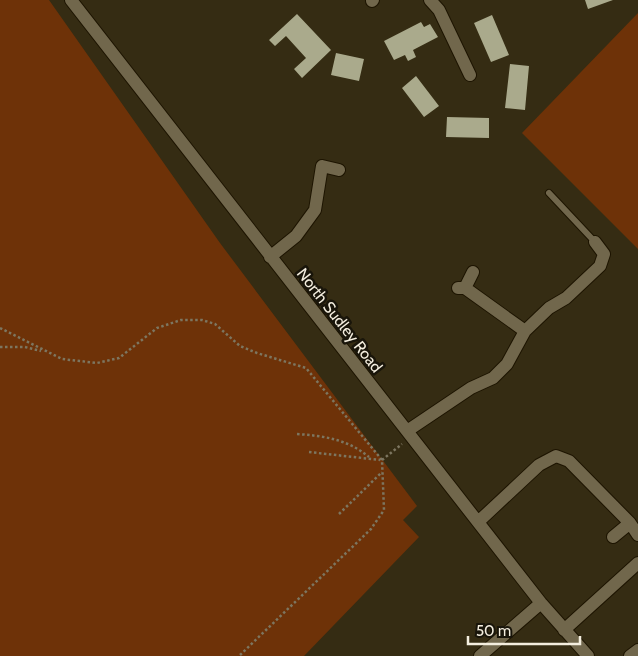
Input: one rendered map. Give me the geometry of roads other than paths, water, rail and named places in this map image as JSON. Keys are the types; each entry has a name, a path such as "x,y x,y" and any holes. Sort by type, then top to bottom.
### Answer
{"street":[{"name":"North Sudley Road","path":"71,0 541,603 588,656"},
{"path":"430,0 439,10 470,76"},
{"path":"270,257 296,236 315,210 322,166 339,170"},
{"path":"409,433 471,388 493,378 507,364 525,331 549,308 566,298 600,266 604,254 595,242"},
{"path":"473,272 462,288 491,305 525,331"},
{"path":"478,522 540,465 556,456 569,462 630,523 638,536"},
{"path":"613,537 630,523"},
{"path":"564,630 638,563"},
{"path":"480,656 541,603"},
{"path":"630,656 638,650"}],"lane":[{"path":"549,193 595,242"}]}
